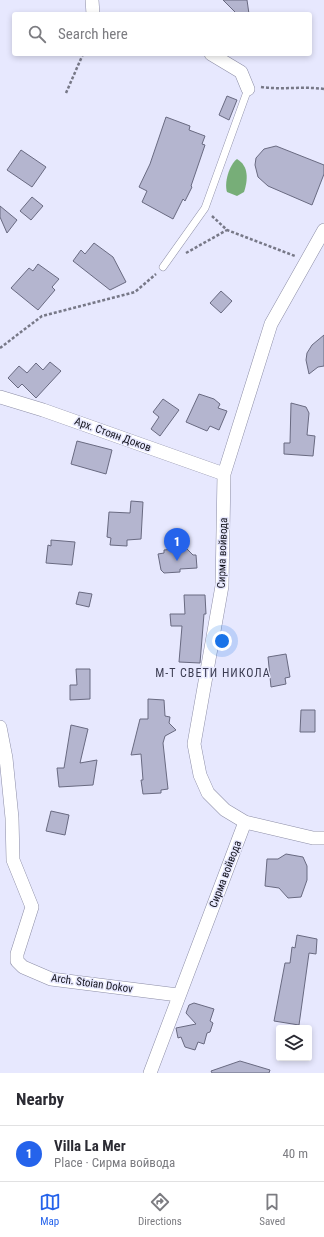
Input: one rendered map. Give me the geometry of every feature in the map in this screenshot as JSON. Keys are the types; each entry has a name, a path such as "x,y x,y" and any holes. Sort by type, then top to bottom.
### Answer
{"street":[{"path":"92,0 93,12"},
{"path":"214,56 241,72 248,89"},
{"name":"Сирма войвода","path":"150,1073 178,995 245,822 225,810 208,793 200,775 194,744 222,586 224,474 271,324 324,230"},
{"name":"Арх. Стоян Доков","path":"0,398 43,410 224,474"},
{"path":"0,727 4,776"},
{"name":"Arch. Stoian Dokov","path":"4,776 12,818 13,860 32,907 17,954 17,960 23,967 51,979 178,995"},
{"path":"245,822 313,838 324,838"}],"lane":[{"path":"163,267 204,208 248,89"}],"path":[{"path":"66,93 82,56"},
{"path":"248,89 258,87 280,90 306,86 324,89"},
{"path":"204,208 227,230 306,261"},
{"path":"182,256 227,230"},
{"path":"0,348 42,316 135,292 163,267"}],"shaded area":[{"path":"237,159 244,165 247,178 244,192 237,196 227,192 226,184 232,165"}],"building":[{"path":"223,0 247,0 249,12 235,12"},
{"path":"227,96 237,100 229,120 219,115"},
{"path":"166,117 190,126 189,130 205,136 202,144 205,145 191,186 192,187 185,201 183,199 173,219 142,202 147,191 139,187 150,164"},
{"path":"276,146 324,165 324,174 312,205 268,186 258,177 255,165 256,158 264,149"},
{"path":"21,150 46,167 32,187 7,170"},
{"path":"32,197 43,206 31,220 20,211"},
{"path":"0,206 17,220 7,233 0,217"},
{"path":"94,243 113,257 126,282 110,290 73,261 81,250 85,254"},
{"path":"38,264 59,279 52,287 55,290 38,310 11,288 29,268 33,271"},
{"path":"221,291 232,301 221,313 210,303"},
{"path":"324,335 324,366 318,367 309,374 306,360 307,353 312,345"},
{"path":"50,362 61,371 36,398 22,384 18,388 8,378 19,366 27,373 36,363 43,370"},
{"path":"199,394 214,399 220,404 218,408 227,411 219,430 210,426 207,431 186,422"},
{"path":"163,399 179,410 160,436 151,429 159,417 153,412"},
{"path":"291,403 306,407 309,413 307,435 315,436 313,456 284,454 284,443 290,443"},
{"path":"77,441 112,450 106,474 71,464"},
{"path":"131,501 143,502 141,539 127,540 127,546 110,545 111,538 107,537 109,512 130,513"},
{"path":"51,540 75,542 72,565 46,563 48,545 51,546"},
{"path":"186,548 193,555 196,555 197,568 180,569 180,572 164,573 161,570 158,554 164,553 164,550"},
{"path":"79,592 92,594 89,607 76,604"},
{"path":"184,595 205,595 206,614 204,614 200,663 179,662 182,626 171,626 170,614 185,614"},
{"path":"286,654 290,677 285,678 286,684 271,687 268,657"},
{"path":"76,669 90,669 90,699 70,700 70,685 77,685"},
{"path":"148,699 164,700 165,716 170,717 169,723 176,730 165,736 163,743 168,789 161,790 161,793 143,794 141,780 143,780 141,754 131,755 140,719 148,719"},
{"path":"301,710 315,710 315,732 300,732"},
{"path":"71,725 88,729 80,763 97,760 93,785 59,787 57,768 64,768"},
{"path":"51,811 69,815 65,835 46,831"},
{"path":"286,854 303,857 307,866 307,880 301,897 288,898 279,888 265,886 267,859 278,859"},
{"path":"297,935 317,939 316,954 309,953 299,1025 274,1021 285,963 290,963 292,947 295,948"},
{"path":"194,1003 214,1009 210,1021 213,1023 210,1032 207,1033 204,1044 198,1042 195,1050 185,1047 181,1037 178,1038 176,1028 196,1024 186,1013 189,1005"},
{"path":"240,1061 270,1070 269,1073 212,1073 211,1071"}],"place":[{"name":"Villa La Mer","path":"177,561"}],"district":[{"name":"М-Т СВЕТИ НИКОЛА","path":"213,673"}]}
